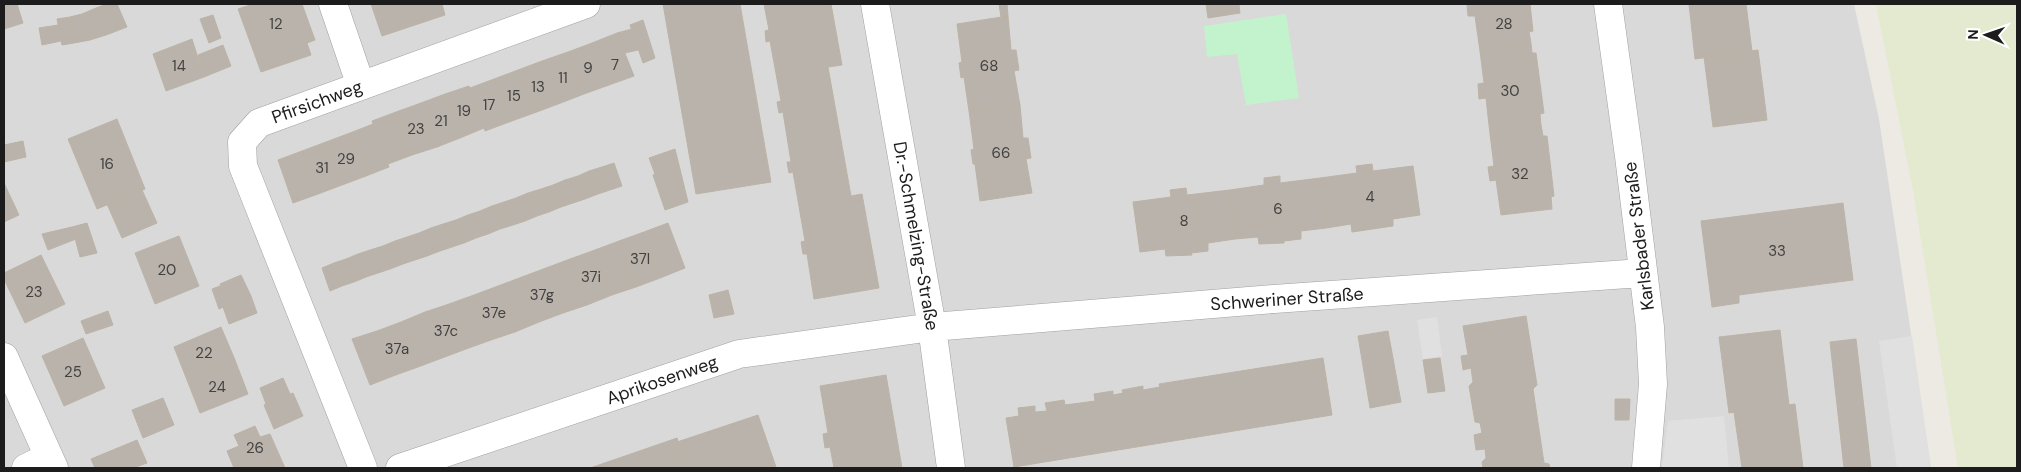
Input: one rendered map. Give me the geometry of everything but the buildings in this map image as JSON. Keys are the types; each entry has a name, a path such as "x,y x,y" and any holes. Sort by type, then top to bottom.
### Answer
{"street":[{"path":"333,4 361,86"},
{"name":"Pfirsichweg","path":"363,468 243,166 242,142 259,123 586,4"},
{"name":"Dr.-Schmelzing-Straße","path":"875,4 932,327 951,468"},
{"name":"Karlsbader Straße","path":"1608,4 1650,327 1653,384 1646,468"},
{"name":"Schweriner Straße","path":"932,327 1264,300 1642,273"},
{"name":"Aprikosenweg","path":"400,468 739,354 932,327"},
{"path":"4,357 43,465"}],"shaded area":[{"path":"4,4 1854,4 1879,119 1931,468 4,468"},
{"path":"1437,317 1442,356 1423,359 1417,320"},
{"path":"1912,336 1931,468 1897,468 1879,341"},
{"path":"1724,416 1729,468 1662,468 1668,421"}],"green space":[{"path":"1876,4 2017,4 2017,468 1958,468 1913,190"},
{"path":"1286,14 1299,98 1246,105 1237,54 1207,57 1204,26"}]}
